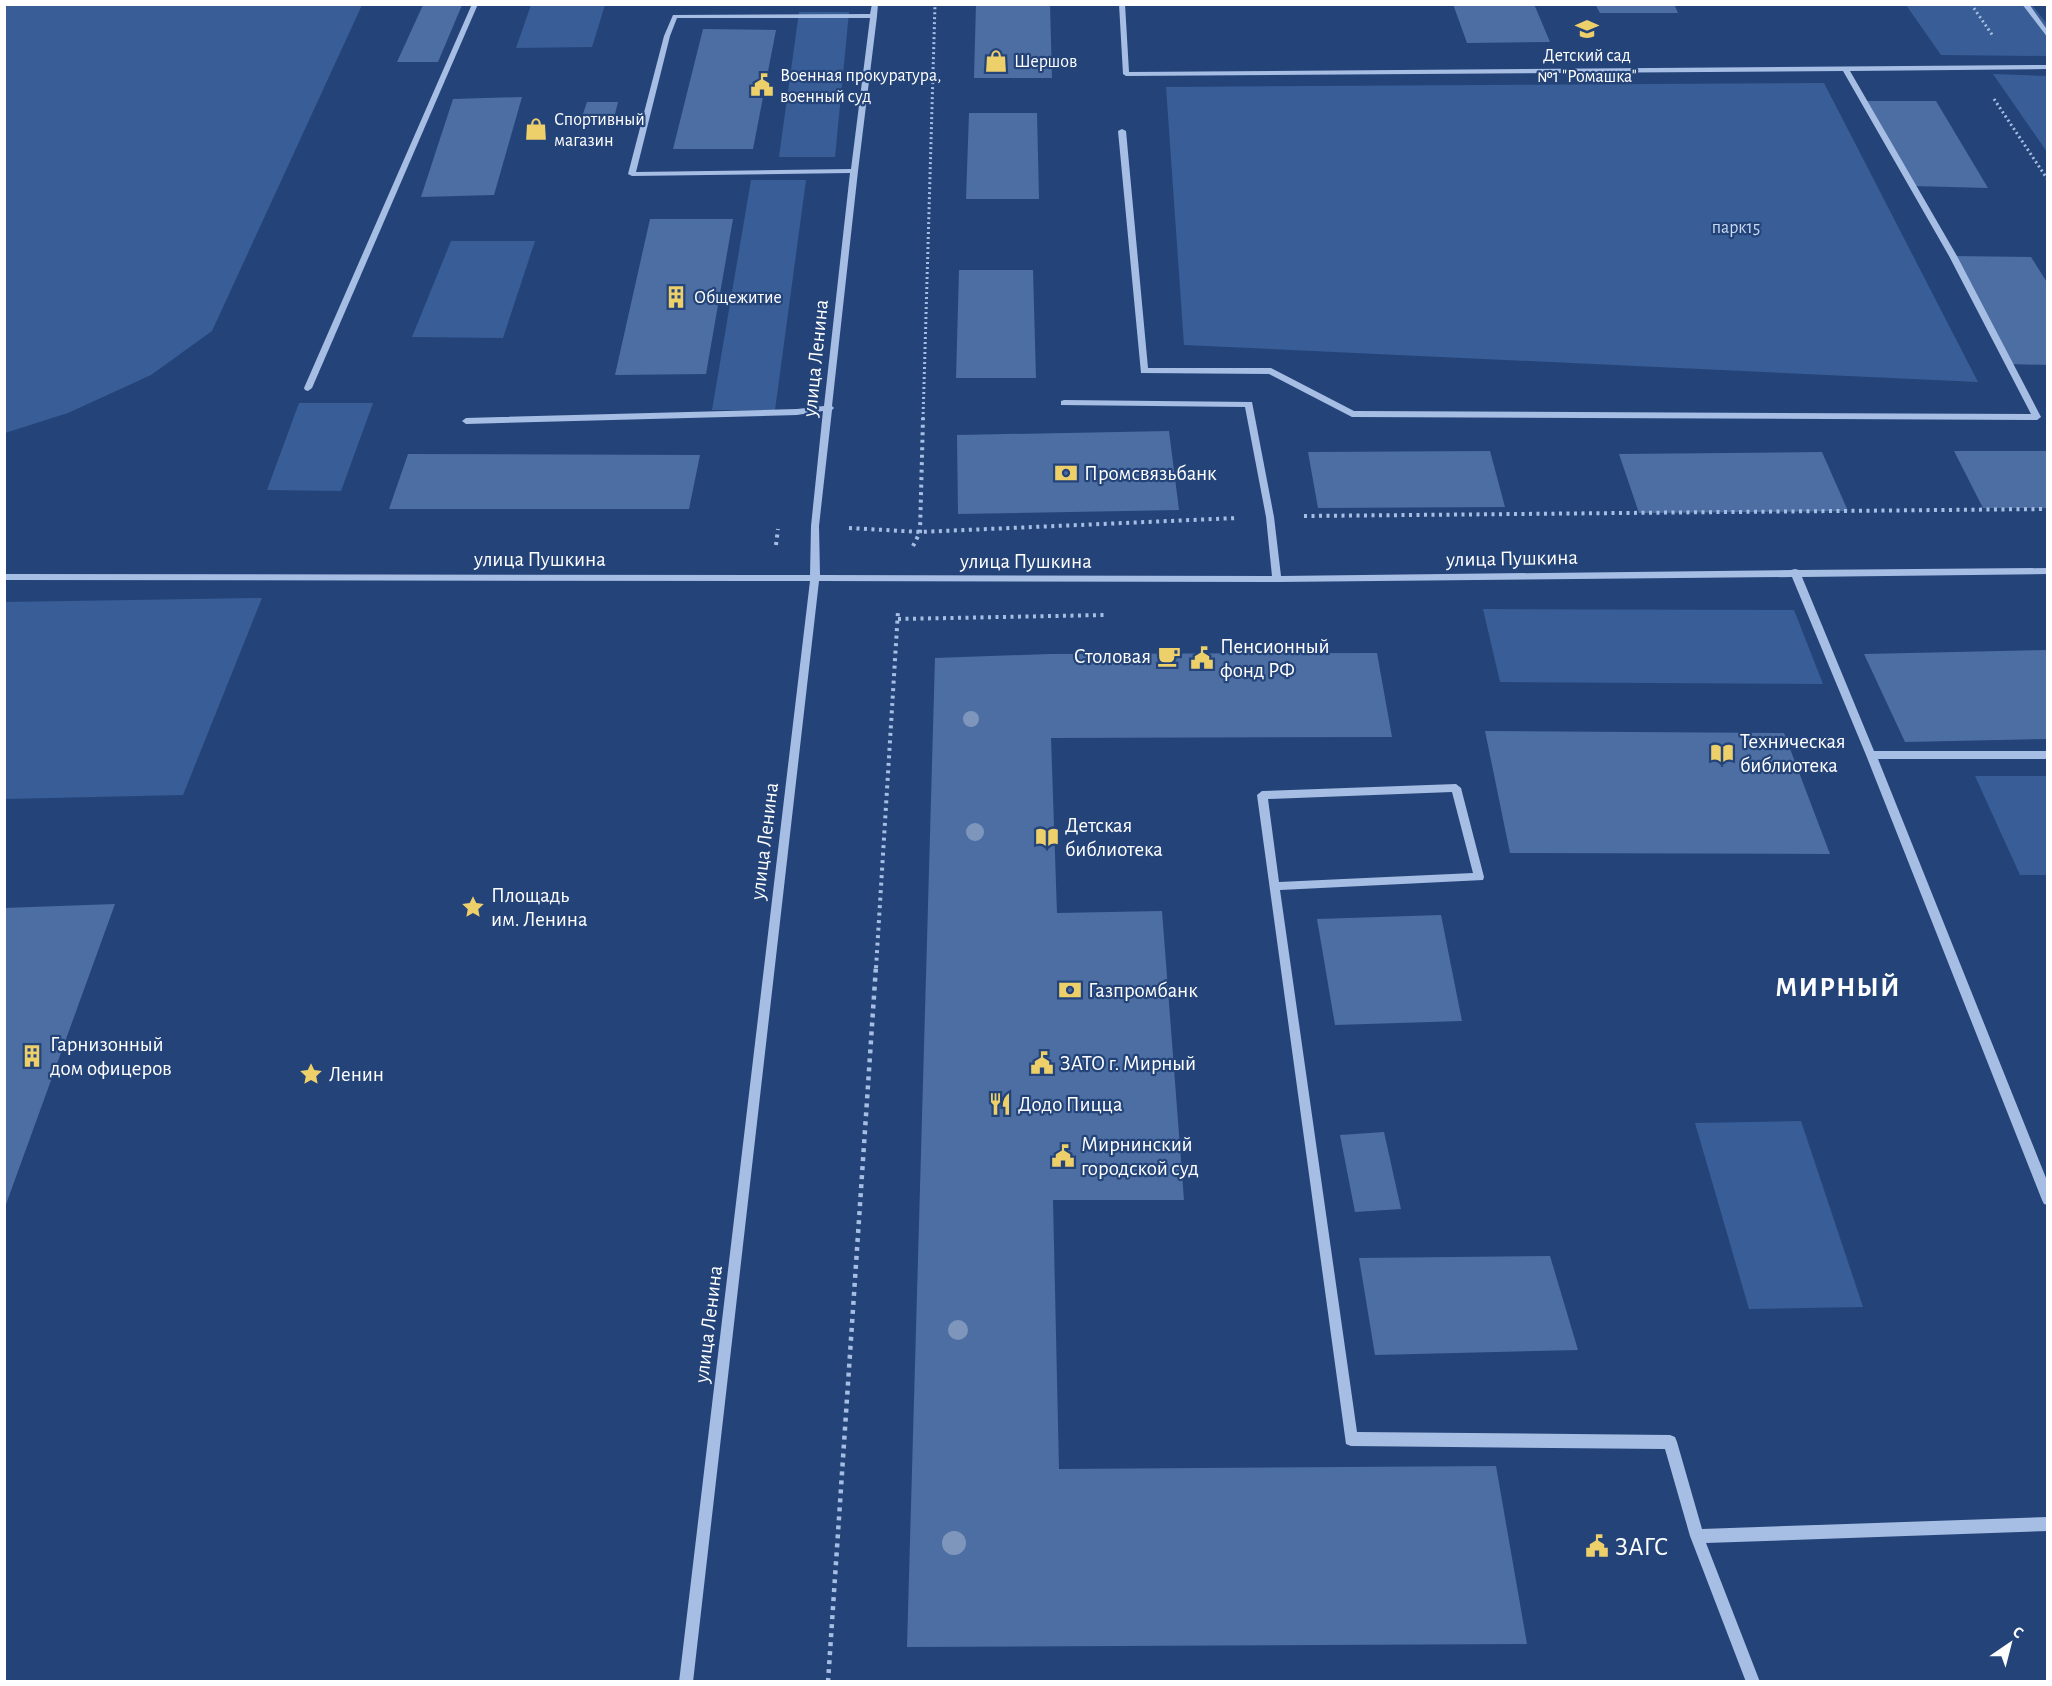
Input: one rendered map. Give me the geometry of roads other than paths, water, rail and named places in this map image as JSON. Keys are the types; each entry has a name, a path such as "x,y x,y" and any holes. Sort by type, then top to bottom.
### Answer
{"street":[{"path":"308,388 475,4"},
{"name":"улица Ленина","path":"686,1682 815,579 815,526 875,4"},
{"path":"1122,4 1125,74 2048,67"},
{"path":"2025,4 2048,36"},
{"path":"854,171 632,174 667,36 675,16 874,15"},
{"path":"1122,131 1144,371 1272,371 1352,414 2037,417 1953,256 1845,68"},
{"path":"1064,403 1250,404 1270,517 1277,579"},
{"path":"466,421 797,412 830,408"},
{"name":"улица Пушкина","path":"4,577 1277,579 2048,571"},
{"path":"1795,572 1872,755 2048,1200"},
{"path":"1872,755 2048,755"},
{"path":"1275,886 1479,877 1456,788 1262,795 1351,1439 1670,1443 1697,1536 1753,1682"},
{"path":"1697,1536 2048,1524"}],"place":[{"name":"Детский сад №1 \"Ромашка\"","path":"1587,29"},
{"name":"Шершов","path":"996,61"},
{"name":"Военная прокуратура, военный суд","path":"762,85"},
{"name":"Спортивный магазин","path":"536,129"},
{"name":"Общежитие","path":"676,297"},
{"name":"Промсвязьбанк","path":"1066,473"},
{"name":"Столовая","path":"1169,656"},
{"name":"Пенсионный фонд РФ","path":"1202,658"},
{"name":"Техническая библиотека","path":"1722,753"},
{"name":"Детская библиотека","path":"1047,837"},
{"name":"Площадь им. Ленина","path":"473,907"},
{"name":"Газпромбанк","path":"1070,990"},
{"name":"Гарнизонный дом офицеров","path":"32,1056"},
{"name":"ЗАТО г. Мирный","path":"1042,1063"},
{"name":"Ленин","path":"311,1074"},
{"name":"Додо Пицца","path":"1000,1104"},
{"name":"Мирнинский городской суд","path":"1063,1156"},
{"name":"ЗАГС","path":"1597,1546"}],"district":[{"name":"МИРНЫЙ","path":"1838,987"}],"park label":[{"name":"парк15","path":"1736,227"}]}
